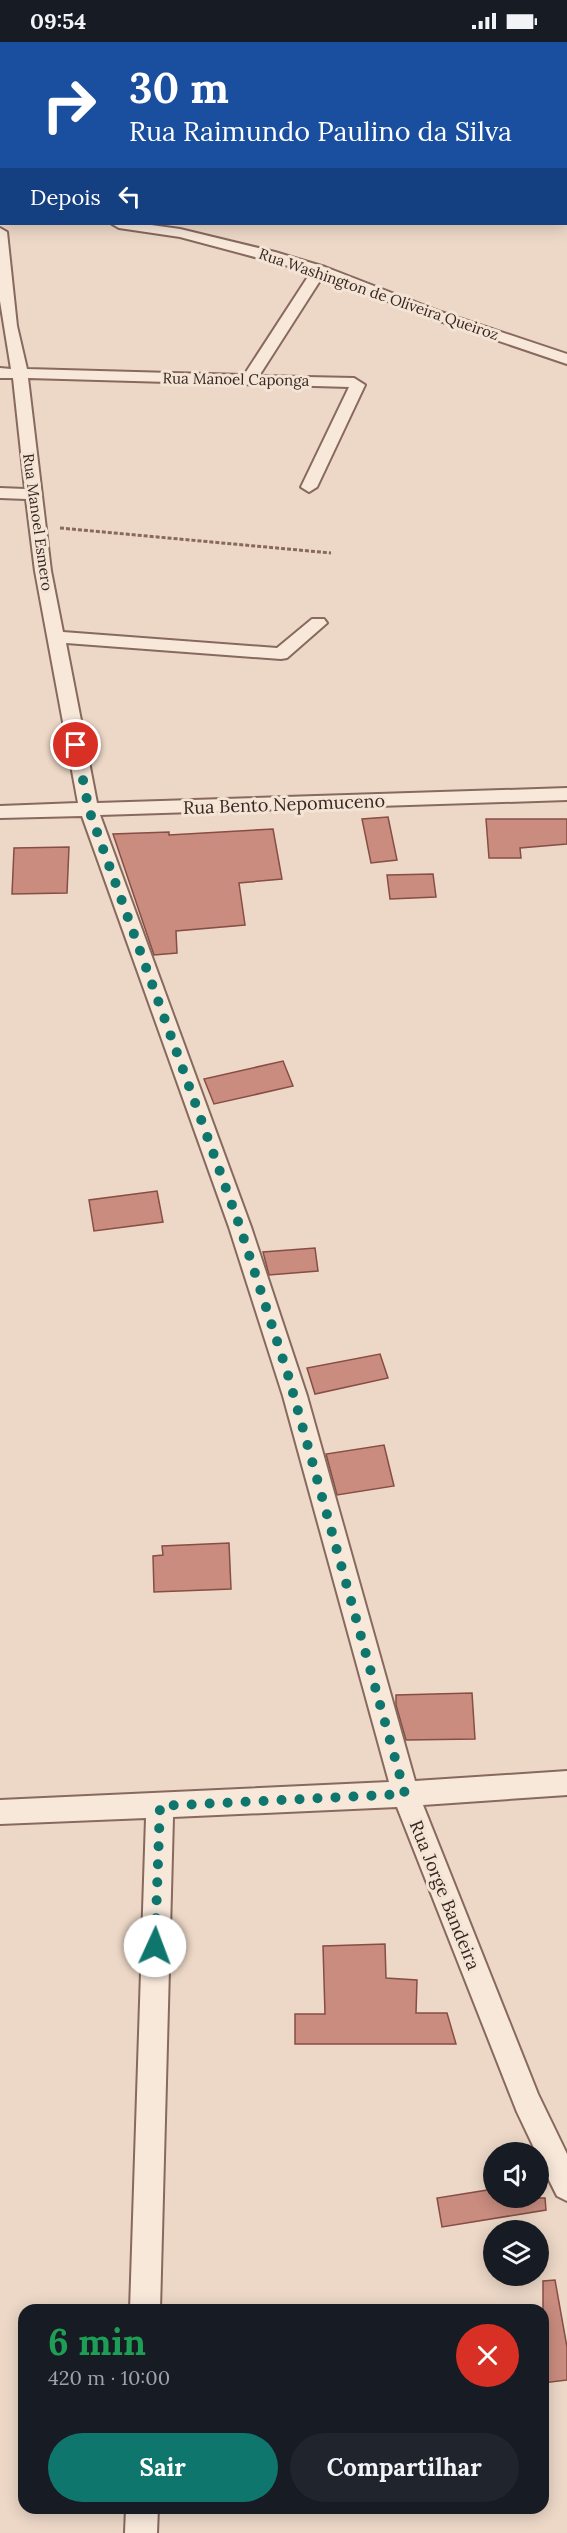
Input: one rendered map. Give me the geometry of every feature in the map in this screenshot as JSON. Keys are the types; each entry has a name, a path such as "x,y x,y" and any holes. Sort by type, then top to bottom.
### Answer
{"street":[{"name":"Rua Washington de Oliveira Queiroz","path":"126,225 180,233 242,247 320,270 436,315 567,359"},
{"name":"Rua Manoel Esmero","path":"0,232 2,277 20,374 32,494 43,571 89,810"},
{"path":"249,380 320,270"},
{"name":"Rua Manoel Caponga","path":"0,373 349,382 357,385 309,487"},
{"path":"0,493 32,494"},
{"path":"56,637 281,654 318,623"},
{"name":"Rua Bento Nepomuceno","path":"0,812 567,794"},
{"name":"Rua Jorge Bandeira","path":"89,810 240,1227 291,1385 405,1794 527,2102 567,2186"},
{"path":"0,1812 405,1794 567,1783"},
{"path":"145,2304 160,1806"},
{"path":"141,2533 142,2514"}],"path":[{"path":"59,528 331,553"}],"building":[{"path":"388,817 397,860 371,863 362,819"},
{"path":"486,819 567,819 567,844 520,848 521,858 489,858"},
{"path":"273,829 282,879 239,883 245,925 176,931 177,953 154,955 113,834 169,832 169,835"},
{"path":"69,847 67,893 12,894 14,848"},
{"path":"433,874 436,897 390,899 387,875"},
{"path":"283,1061 293,1086 214,1104 204,1079"},
{"path":"157,1191 163,1222 94,1231 89,1200"},
{"path":"315,1248 318,1271 269,1275 263,1252"},
{"path":"380,1354 388,1378 315,1394 307,1368"},
{"path":"384,1445 394,1486 337,1495 326,1454"},
{"path":"229,1543 231,1589 154,1592 153,1556 163,1555 162,1546"},
{"path":"472,1693 475,1739 406,1740 396,1705 396,1695"},
{"path":"385,1944 386,1978 417,1980 416,2013 447,2013 456,2044 295,2044 295,2014 325,2014 323,1946"},
{"path":"483,2191 483,2208 546,2208 546,2210 442,2227 437,2198"},
{"path":"549,2280 555,2280 567,2347 567,2380 549,2382 549,2304 543,2304 543,2286 549,2286"}],"route":[{"path":"76,745 89,810 240,1227 295,1396 405,1794 160,1806 155,1946"}]}
